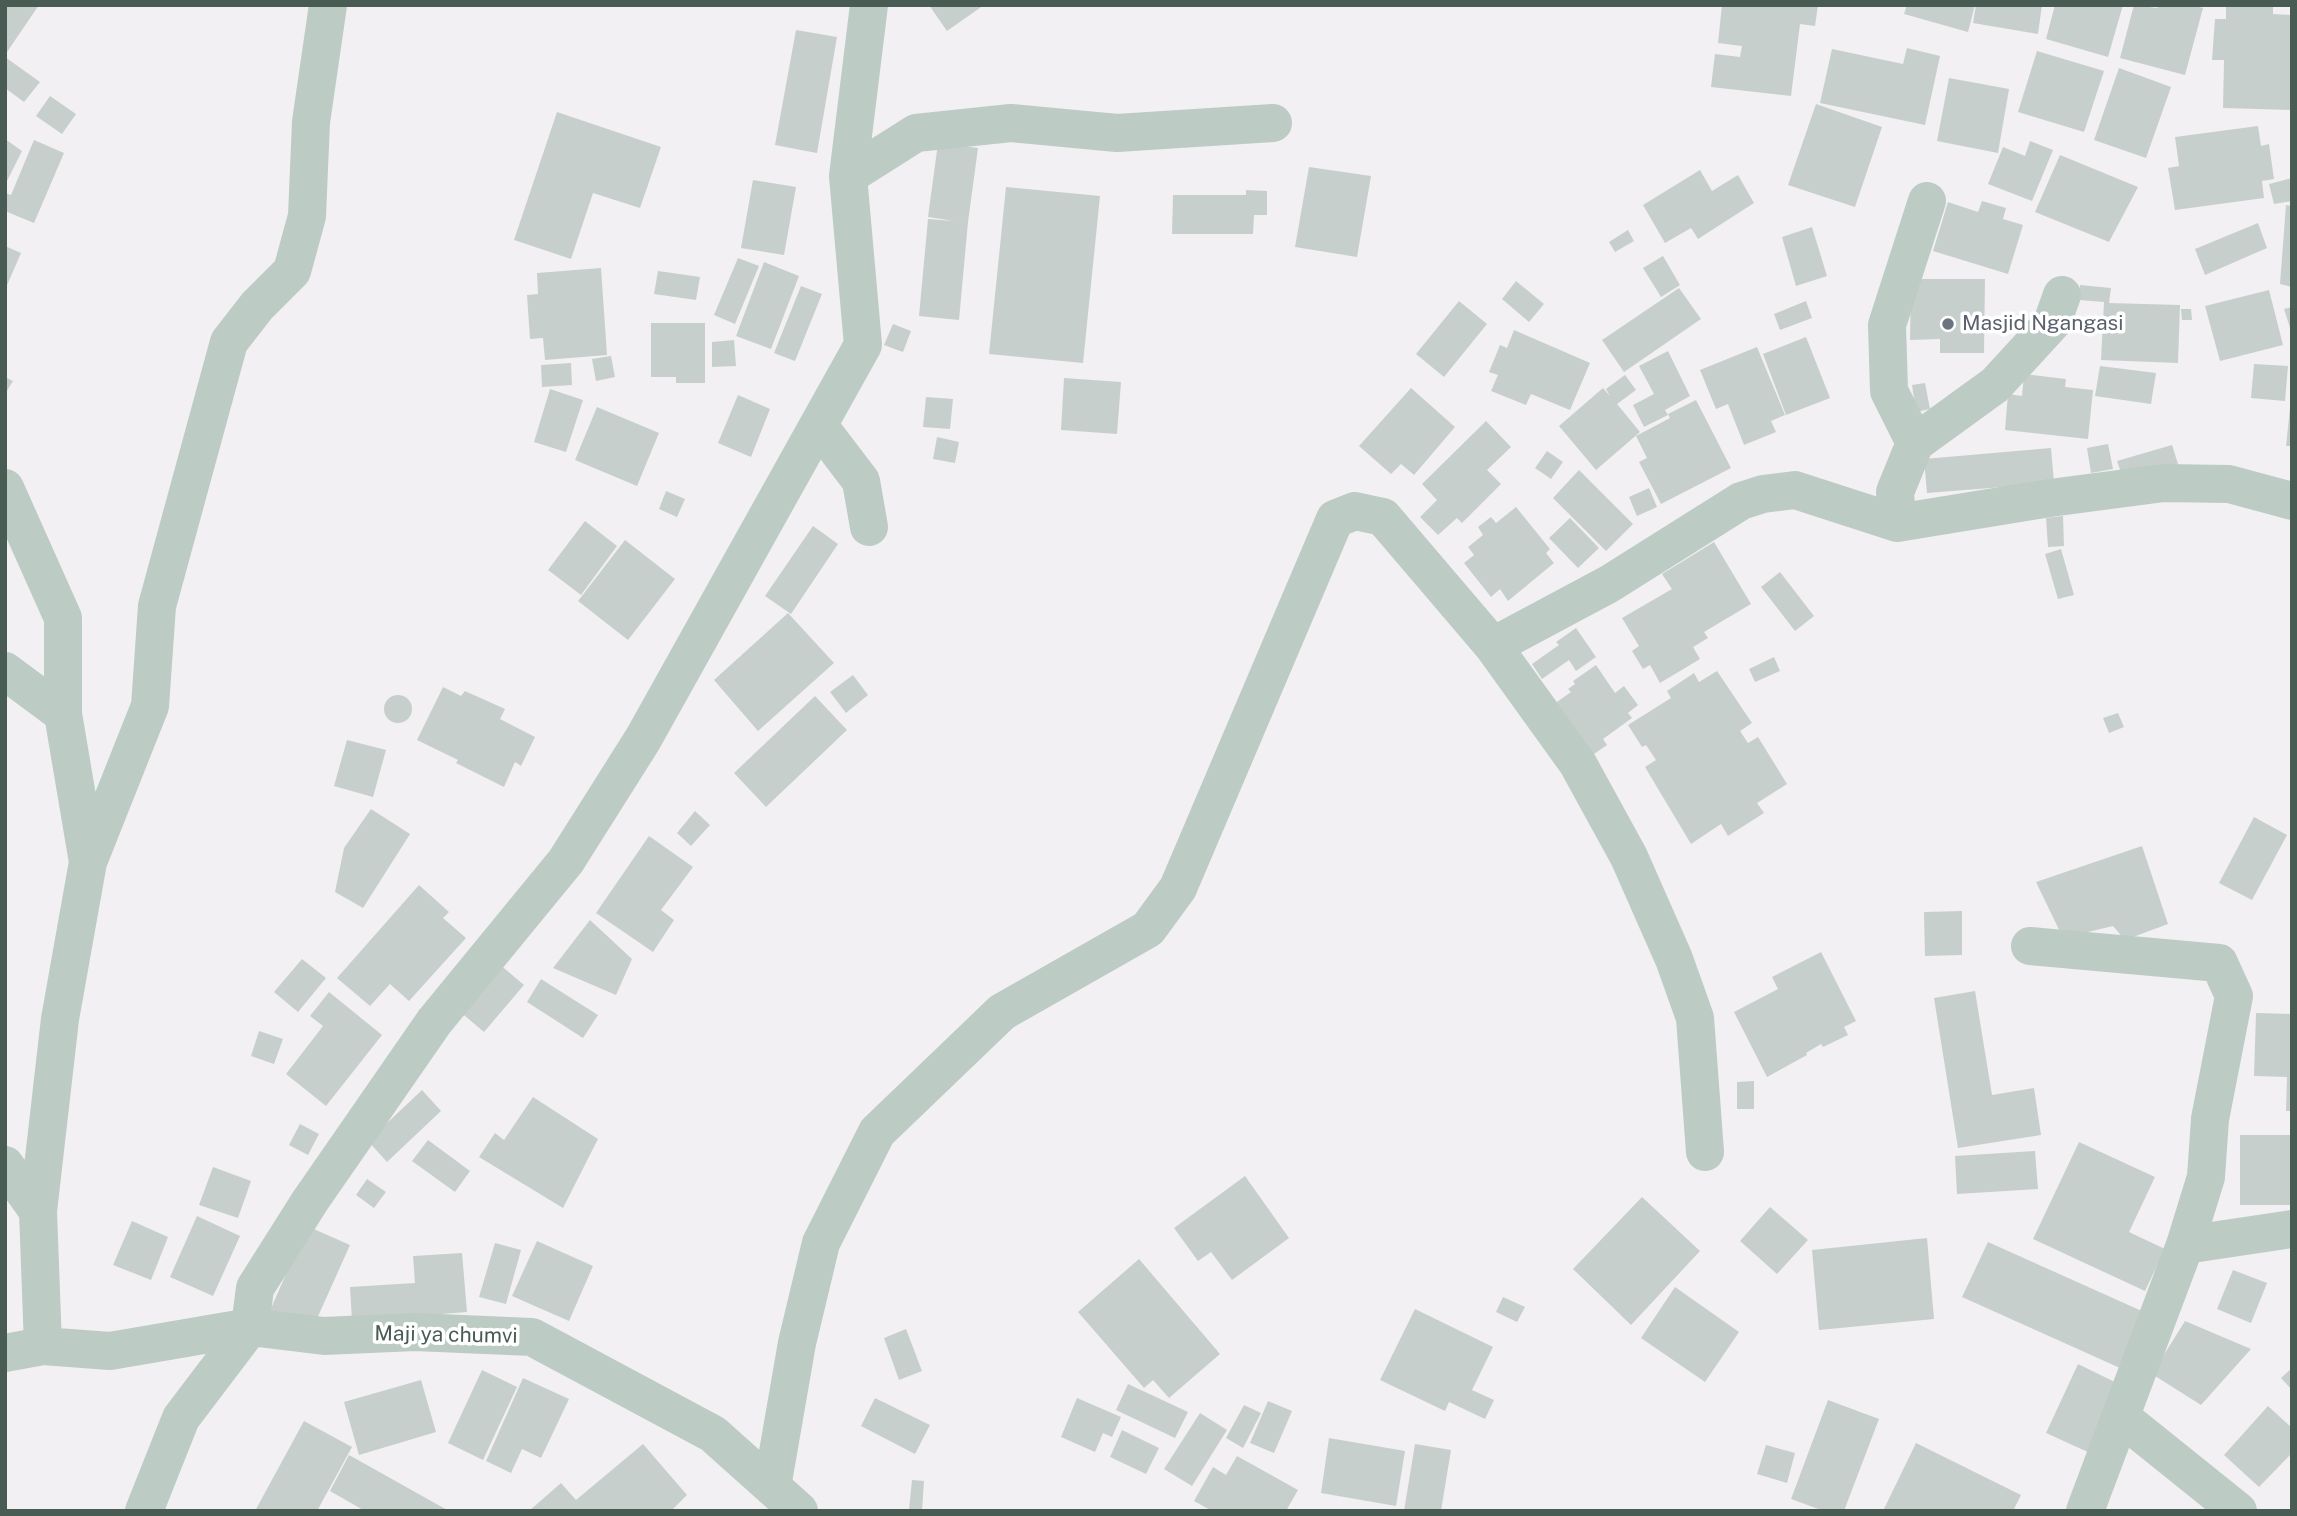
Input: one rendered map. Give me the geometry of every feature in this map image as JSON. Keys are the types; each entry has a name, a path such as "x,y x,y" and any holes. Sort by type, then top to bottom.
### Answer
{"street":[{"path":"43,1346 38,1212 60,1019 88,862 150,706 158,606 229,342 257,306 292,271 307,216 311,122 328,5"},
{"path":"144,1511 181,1418 250,1327 255,1288 310,1201 434,1022 566,861 643,739 863,345 848,177 869,5"},
{"path":"848,177 916,133 1011,123 1117,133 1273,123"},
{"path":"1915,443 1889,391 1887,325 1927,201"},
{"path":"1896,523 1895,492 1915,443 1994,385 2052,323 2062,295"},
{"path":"819,426 861,481 869,527"},
{"path":"1493,646 1609,584 1741,501 1763,494 1795,489 1896,523 2164,483 2229,484 2292,501"},
{"path":"5,488 63,618 63,714 88,862"},
{"path":"786,1499 797,1343 821,1243 877,1132 1002,1012 1148,929 1178,888 1335,520 1355,511 1383,517 1493,646 1578,764 1629,857 1674,959 1695,1018 1705,1152"},
{"path":"5,671 63,714"},
{"path":"2030,946 2219,963 2234,996 2210,1119 2206,1177 2186,1245 2085,1511"},
{"path":"5,1165 38,1212"},
{"path":"2186,1245 2292,1229"},
{"name":"Maji ya chumvi","path":"5,1353 43,1346 110,1351 250,1327 324,1336 415,1332 533,1337 713,1434 786,1499"},
{"path":"2120,1417 2238,1511"}],"building":[{"path":"5,5 39,5 5,55"},
{"path":"929,5 984,5 947,31"},
{"path":"1722,5 1818,5 1815,26 1800,24 1791,96 1711,87 1715,54 1740,57 1742,46 1718,43"},
{"path":"1907,5 1975,5 1968,32 1904,14"},
{"path":"1976,5 2042,5 2038,34 1973,23"},
{"path":"2055,5 2123,5 2108,57 2046,39"},
{"path":"2134,5 2157,8 2158,5 2193,5 2203,8 2185,75 2120,58"},
{"path":"2226,5 2273,5 2273,14 2292,15 2292,110 2223,108 2224,60 2212,60 2215,19 2226,19"},
{"path":"796,30 837,37 817,153 775,145"},
{"path":"1907,48 1940,56 1925,125 1820,103 1832,49 1903,64"},
{"path":"2037,51 2104,71 2084,132 2018,112"},
{"path":"5,57 40,82 24,102 5,88"},
{"path":"2119,68 2171,87 2146,158 2094,140"},
{"path":"1949,78 2009,89 1998,153 1937,141"},
{"path":"50,96 76,114 62,134 36,116"},
{"path":"1816,104 1882,127 1855,207 1788,185"},
{"path":"557,112 661,147 640,208 593,193 571,259 514,240"},
{"path":"2258,126 2261,146 2269,144 2274,179 2262,181 2264,198 2175,210 2168,168 2179,166 2175,137"},
{"path":"5,139 22,151 5,185"},
{"path":"34,140 64,153 34,223 5,211 5,193 11,195"},
{"path":"2030,141 2053,150 2032,201 1988,184 2003,147 2025,156"},
{"path":"938,143 978,148 959,320 919,316 928,219 954,221 928,217"},
{"path":"2060,155 2138,187 2109,242 2035,212"},
{"path":"1309,167 1371,176 1357,257 1295,247"},
{"path":"1700,170 1712,191 1738,175 1754,203 1698,239 1691,228 1665,243 1643,205"},
{"path":"2292,178 2292,201 2274,204 2269,184"},
{"path":"753,180 796,187 784,255 741,248"},
{"path":"1006,187 1100,196 1083,363 989,354"},
{"path":"1246,190 1267,191 1267,215 1254,215 1253,234 1172,234 1173,195 1246,195"},
{"path":"1982,201 2006,208 2003,219 2023,225 2008,274 1933,251 1948,202 1978,212"},
{"path":"2286,205 2292,206 2292,287 2280,284"},
{"path":"2258,223 2267,248 2205,275 2195,249"},
{"path":"1812,227 1827,276 1796,286 1782,237"},
{"path":"1628,230 1634,241 1615,252 1609,242"},
{"path":"5,246 21,253 5,290"},
{"path":"1663,256 1680,285 1661,297 1643,268"},
{"path":"738,258 759,266 735,324 714,315"},
{"path":"764,262 799,276 771,349 736,336"},
{"path":"601,268 607,355 545,360 543,338 530,339 527,295 538,294 537,273"},
{"path":"658,271 700,277 696,300 654,294"},
{"path":"1911,279 1985,279 1984,353 1940,353 1940,339 1910,340"},
{"path":"1516,281 1544,304 1529,322 1502,299"},
{"path":"2080,285 2111,288 2109,303 2180,305 2178,363 2101,360 2104,302 2079,300"},
{"path":"801,286 822,294 795,361 774,353"},
{"path":"1679,288 1701,319 1624,372 1602,340"},
{"path":"2269,290 2283,345 2220,361 2205,306"},
{"path":"1459,301 1487,324 1444,377 1416,354"},
{"path":"1806,301 1812,318 1780,330 1774,314"},
{"path":"2292,307 2292,331 2291,331 2284,309"},
{"path":"2181,309 2191,309 2192,320 2182,320"},
{"path":"651,323 705,323 705,383 676,383 676,377 651,377"},
{"path":"893,324 911,331 903,352 884,345"},
{"path":"1514,330 1590,363 1570,410 1531,394 1526,405 1491,391 1498,375 1489,372 1500,345 1507,348"},
{"path":"1806,337 1830,398 1786,415 1763,354"},
{"path":"734,340 736,366 712,367 712,342"},
{"path":"1757,347 1785,415 1771,421 1776,432 1744,445 1728,404 1716,409 1700,370"},
{"path":"1668,351 1690,396 1665,410 1668,415 1644,427 1633,405 1654,394 1639,366"},
{"path":"611,356 615,377 596,381 592,359"},
{"path":"571,363 572,385 542,387 541,365"},
{"path":"2254,364 2288,366 2285,401 2251,398"},
{"path":"2100,366 2156,373 2151,404 2095,396"},
{"path":"2024,374 2066,379 2065,387 2093,390 2088,439 2005,430 2008,394 2022,396"},
{"path":"1625,375 1636,390 1617,404 1640,432 1596,470 1559,426 1603,388 1610,396 1606,389"},
{"path":"5,377 13,381 5,394"},
{"path":"1064,378 1121,382 1117,434 1061,430"},
{"path":"1925,383 1930,409 1916,412 1912,385"},
{"path":"1411,388 1455,427 1414,475 1401,464 1391,474 1359,446"},
{"path":"550,389 583,400 566,452 534,442"},
{"path":"738,395 770,409 751,457 718,443"},
{"path":"926,397 953,399 950,429 923,427"},
{"path":"1696,400 1731,468 1661,504 1639,462 1647,458 1636,436 1670,418 1668,414"},
{"path":"597,407 659,433 637,486 575,460"},
{"path":"2290,408 2292,446 2286,446"},
{"path":"1486,421 1511,447 1487,470 1501,484 1462,523 1457,518 1438,535 1420,517 1437,500 1422,484"},
{"path":"937,437 959,442 955,463 933,459"},
{"path":"2108,444 2113,469 2091,473 2087,448"},
{"path":"2172,445 2179,467 2125,484 2117,461"},
{"path":"2051,448 2054,483 1927,493 1924,459"},
{"path":"1547,451 1563,462 1551,479 1535,468"},
{"path":"1579,470 1633,524 1606,551 1553,498"},
{"path":"1649,488 1657,507 1637,516 1629,497"},
{"path":"666,491 685,499 677,517 659,509"},
{"path":"1516,507 1550,549 1546,553 1554,563 1508,601 1500,589 1491,597 1464,563 1474,555 1468,547 1483,535 1478,527 1491,517 1496,523"},
{"path":"2063,516 2064,546 2048,547 2046,518"},
{"path":"1570,518 1599,548 1578,568 1549,538"},
{"path":"585,521 617,546 581,595 548,570"},
{"path":"813,526 838,544 791,614 765,596"},
{"path":"625,540 675,579 628,640 578,601"},
{"path":"1714,542 1751,604 1704,632 1708,638 1693,647 1700,659 1660,683 1650,665 1643,669 1632,651 1639,646 1622,618 1672,589 1662,574"},
{"path":"2061,549 2074,595 2058,599 2045,554"},
{"path":"1780,572 1814,616 1795,631 1761,587"},
{"path":"788,613 834,663 758,731 714,680"},
{"path":"1576,628 1596,657 1576,671 1569,660 1542,679 1532,664 1559,645 1556,642"},
{"path":"1774,657 1780,671 1755,682 1749,669"},
{"path":"1596,665 1615,693 1624,686 1638,705 1628,713 1632,718 1603,739 1607,745 1584,761 1547,709 1571,692 1568,689 1575,684 1573,681"},
{"path":"1717,671 1752,723 1740,731 1748,743 1758,737 1787,784 1757,803 1764,813 1728,836 1721,824 1691,844 1645,767 1656,760 1646,745 1642,747 1628,725 1671,698 1667,691 1694,673 1699,682"},
{"path":"853,675 868,695 846,713 830,692"},
{"path":"443,687 461,696 465,691 505,709 500,719 535,737 521,766 515,762 504,787 417,740"},
{"path":"398,695 408,699 412,709 408,719 398,723 388,719 384,709 388,699"},
{"path":"815,696 847,730 766,807 734,773"},
{"path":"2118,713 2124,727 2109,733 2103,718"},
{"path":"347,740 386,750 373,797 334,786"},
{"path":"371,809 410,834 363,908 335,892 344,848"},
{"path":"695,811 710,825 691,846 677,833"},
{"path":"2254,817 2287,835 2252,900 2219,883"},
{"path":"649,836 693,867 661,910 674,920 653,952 596,913"},
{"path":"2142,846 2168,924 2125,940 2113,926 2063,938 2036,882"},
{"path":"419,885 449,912 443,918 466,938 409,1001 390,984 370,1006 337,978"},
{"path":"1962,911 1962,955 1925,956 1924,912"},
{"path":"590,920 632,959 616,995 553,968"},
{"path":"1821,952 1856,1021 1844,1027 1848,1035 1823,1047 1821,1044 1767,1077 1734,1012 1778,989 1772,977"},
{"path":"302,959 326,978 298,1012 274,992"},
{"path":"498,963 524,985 484,1032 458,1010"},
{"path":"541,979 598,1015 583,1038 527,1002"},
{"path":"1975,991 1992,1095 2034,1088 2041,1135 1958,1148 1934,998"},
{"path":"329,992 382,1035 326,1106 286,1074 323,1026 310,1016"},
{"path":"2256,1013 2292,1014 2292,1111 2286,1111 2287,1077 2254,1076"},
{"path":"259,1031 283,1039 274,1064 251,1056"},
{"path":"1754,1081 1754,1109 1737,1109 1737,1082"},
{"path":"422,1090 441,1111 387,1162 368,1141"},
{"path":"533,1097 598,1139 563,1208 479,1157 495,1133 504,1140"},
{"path":"300,1124 319,1134 308,1155 289,1145"},
{"path":"2240,1135 2292,1135 2292,1205 2240,1205"},
{"path":"428,1140 470,1171 455,1192 412,1161"},
{"path":"2079,1142 2155,1177 2129,1232 2165,1249 2145,1291 2033,1239"},
{"path":"2035,1151 2038,1189 1957,1194 1955,1156"},
{"path":"213,1167 251,1181 238,1218 199,1205"},
{"path":"1245,1176 1289,1238 1232,1280 1211,1252 1198,1261 1174,1228"},
{"path":"367,1179 386,1192 374,1208 356,1195"},
{"path":"1642,1197 1700,1251 1631,1325 1573,1269"},
{"path":"1770,1207 1808,1240 1777,1274 1740,1241"},
{"path":"197,1216 240,1236 213,1296 170,1277"},
{"path":"132,1221 168,1237 151,1280 113,1265"},
{"path":"307,1226 350,1245 311,1332 269,1313"},
{"path":"1927,1238 1934,1319 1819,1330 1812,1250"},
{"path":"537,1241 593,1266 569,1321 512,1296"},
{"path":"1988,1242 2144,1312 2120,1368 1962,1297"},
{"path":"495,1243 521,1250 506,1304 479,1297"},
{"path":"462,1253 467,1312 352,1321 350,1287 415,1283 413,1256"},
{"path":"1139,1259 1220,1354 1169,1398 1153,1380 1144,1388 1078,1312"},
{"path":"2233,1270 2267,1283 2251,1323 2217,1309"},
{"path":"1675,1287 1739,1332 1705,1382 1641,1338"},
{"path":"1503,1297 1525,1307 1517,1322 1496,1312"},
{"path":"1415,1309 1493,1347 1472,1390 1494,1400 1485,1419 1449,1402 1445,1411 1380,1380"},
{"path":"2185,1321 2251,1349 2201,1405 2152,1374"},
{"path":"906,1329 922,1371 899,1380 884,1338"},
{"path":"2078,1364 2121,1385 2090,1453 2046,1433"},
{"path":"2292,1368 2292,1390 2281,1378"},
{"path":"482,1370 517,1387 483,1460 448,1443"},
{"path":"523,1378 569,1399 541,1458 522,1449 511,1473 486,1461"},
{"path":"421,1380 436,1432 359,1455 344,1402"},
{"path":"1128,1384 1188,1412 1175,1438 1116,1410"},
{"path":"875,1398 930,1425 915,1454 861,1426"},
{"path":"1077,1398 1121,1417 1112,1437 1103,1433 1095,1452 1061,1437"},
{"path":"1828,1400 1879,1419 1844,1511 1824,1511 1791,1499"},
{"path":"1268,1401 1292,1411 1274,1453 1250,1443"},
{"path":"1244,1405 1261,1413 1243,1448 1226,1438"},
{"path":"2268,1406 2292,1428 2292,1453 2259,1487 2224,1455"},
{"path":"1200,1413 1227,1430 1192,1486 1164,1469"},
{"path":"304,1421 352,1447 317,1511 255,1511"},
{"path":"1122,1430 1159,1448 1146,1474 1110,1457"},
{"path":"1329,1438 1405,1451 1396,1506 1321,1493"},
{"path":"1916,1443 2021,1495 2013,1511 1883,1511"},
{"path":"643,1444 687,1495 671,1511 529,1511 561,1483 576,1500"},
{"path":"1415,1444 1451,1450 1441,1511 1404,1511"},
{"path":"1766,1445 1795,1453 1787,1483 1757,1474"},
{"path":"349,1455 449,1511 365,1511 330,1491"},
{"path":"1237,1456 1298,1490 1286,1511 1212,1511 1194,1501 1213,1467 1226,1475"},
{"path":"912,1480 924,1481 922,1511 909,1510"}],"place":[{"name":"Masjid Ngangasi","path":"1948,324"}]}
